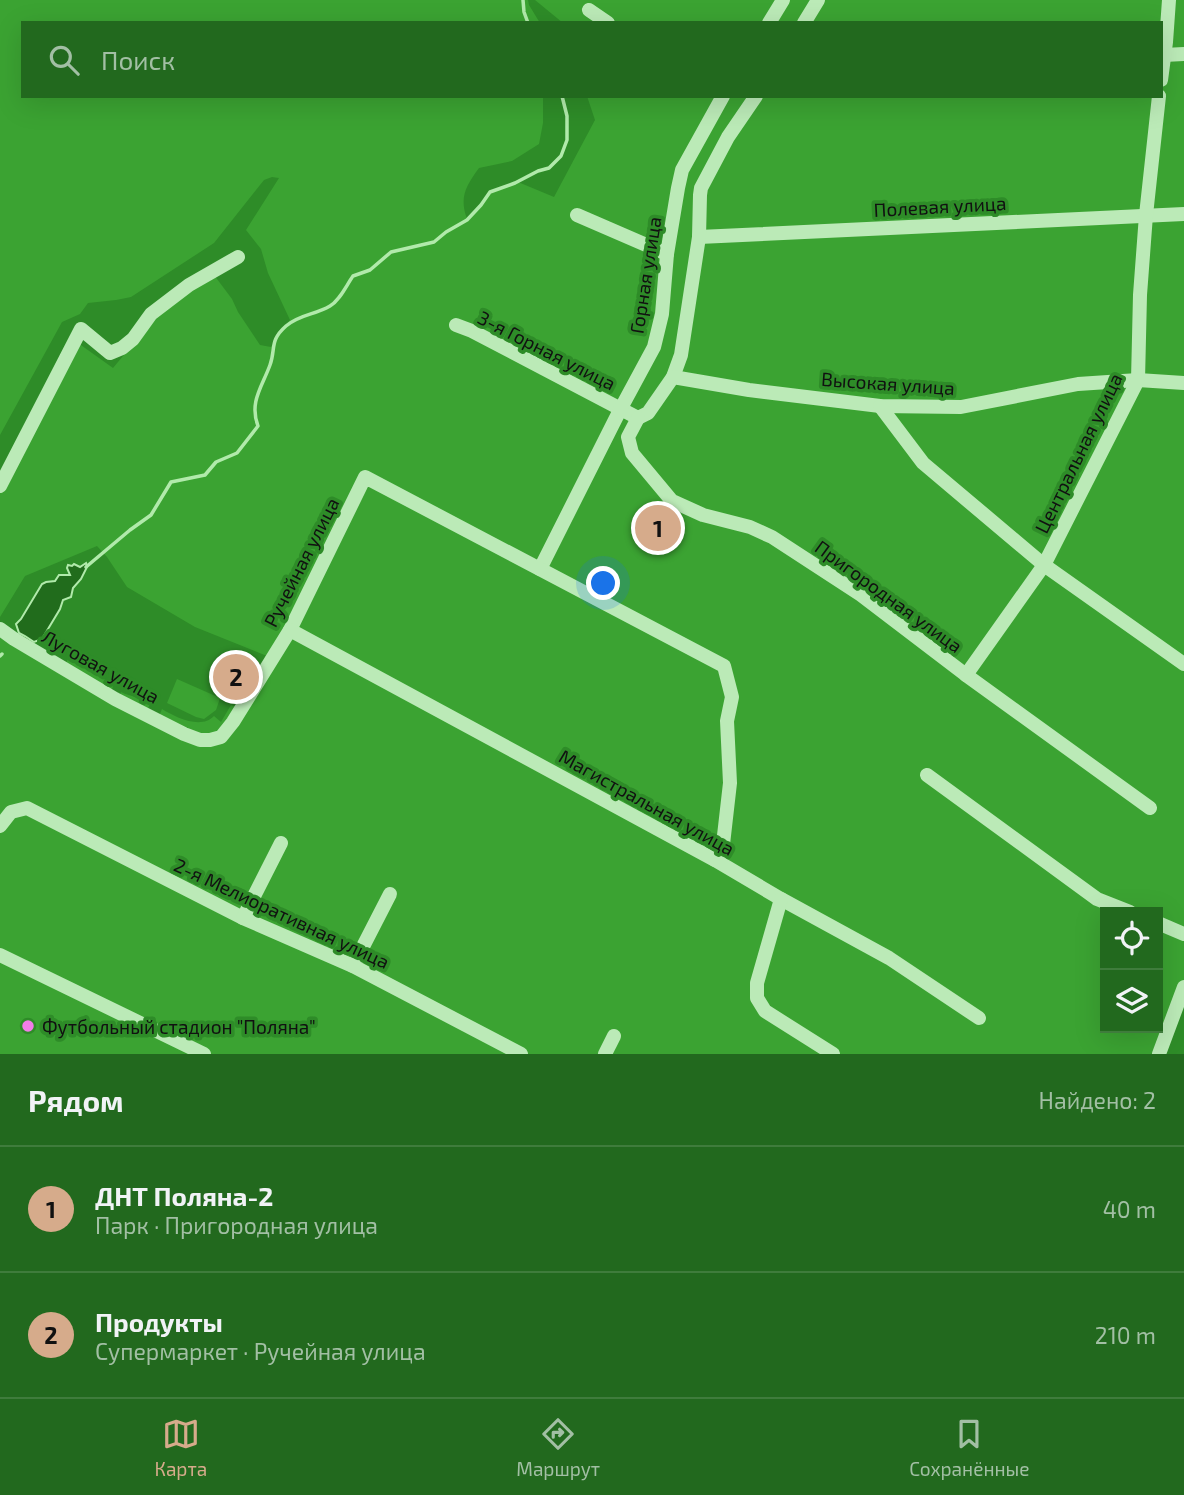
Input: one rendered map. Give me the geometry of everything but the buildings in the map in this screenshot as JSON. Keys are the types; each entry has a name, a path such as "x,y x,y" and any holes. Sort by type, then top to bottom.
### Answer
{"street":[{"path":"770,21 783,0"},
{"path":"805,21 818,0"},
{"path":"1169,0 1164,46 1184,54"},
{"path":"589,10 605,21"},
{"name":"Горная улица","path":"540,569 654,347 662,314 667,254 682,170 721,98"},
{"path":"638,418 648,412 673,377 681,355 699,237 701,188 728,137 755,98"},
{"name":"Центральная улица","path":"966,675 1044,565 1138,380 1140,295 1159,98"},
{"name":"Полевая улица","path":"699,237 1184,214"},
{"path":"577,215 667,254"},
{"path":"0,486 81,330 110,353 122,348 133,339 151,314 188,285 238,257"},
{"name":"3-я Горная улица","path":"456,325 638,418"},
{"name":"Высокая улица","path":"673,377 749,390 880,406 961,407 1078,384 1138,380 1184,383"},
{"path":"880,406 923,463 1044,565 1184,663"},
{"name":"Пригородная улица","path":"638,418 628,437 632,453 672,501 703,515 750,527 772,537 862,595 966,675 1150,808"},
{"name":"Ручейная улица","path":"184,734 200,740 210,740 220,737 233,722 290,630 365,477 540,569"},
{"path":"540,569 724,666 732,697 727,721 730,783 722,853 715,860"},
{"name":"Луговая улица","path":"0,629 115,699 184,734"},
{"name":"Магистральная улица","path":"290,630 715,860 889,958 979,1018"},
{"path":"927,775 1097,899 1117,907"},
{"name":"2-я Мелиоративная улица","path":"0,825 11,812 27,808 243,918 353,966 521,1054"},
{"path":"243,918 281,843"},
{"path":"353,966 390,894"},
{"path":"781,899 757,984 757,998 765,1011 833,1054"},
{"path":"1163,925 1184,934"},
{"path":"0,956 204,1054"},
{"path":"1159,1054 1184,987"},
{"path":"605,1054 614,1036"}],"shaded area":[{"path":"0,0 528,0 539,21 21,21 21,98 543,98 543,123 539,144 512,161 479,168 465,192 467,219 490,192 518,182 554,197 595,120 588,98 1163,98 1163,21 561,21 535,0 1184,0 1184,987 1159,1054 0,1054 0,629 63,669 68,659 114,684 109,697 117,701 121,692 151,702 145,715 157,721 162,709 188,721 202,722 214,716 221,722 231,705 242,709 272,658 195,627 127,587 97,546 25,576 0,617 0,486 78,343 113,368 158,314 214,275 260,345 271,347 290,320 268,273 261,249 246,230 279,178 264,180 214,243 131,297 88,303 80,314 62,322 0,435"},
{"path":"86,563 87,567 73,588 71,597 63,600 42,639 34,642 19,633 16,624 42,584 55,581 59,575 70,575 68,565 80,567"},
{"path":"177,679 220,698 216,710 204,719 167,703"}],"waterway":[{"path":"523,0 527,21"},
{"path":"86,567 151,515 171,482 205,475 216,462 237,453 258,426 256,402 272,359 275,341 286,326 330,306 340,297 353,276 370,270 391,252 434,242 467,220 490,192 549,168 561,156 567,140 567,116 562,98"}],"place":[{"name":"ДНТ Поляна-2","path":"658,528"},
{"name":"Продукты","path":"236,677"},
{"name":"Футбольный стадион \"Поляна\"","path":"28,1026"}]}
